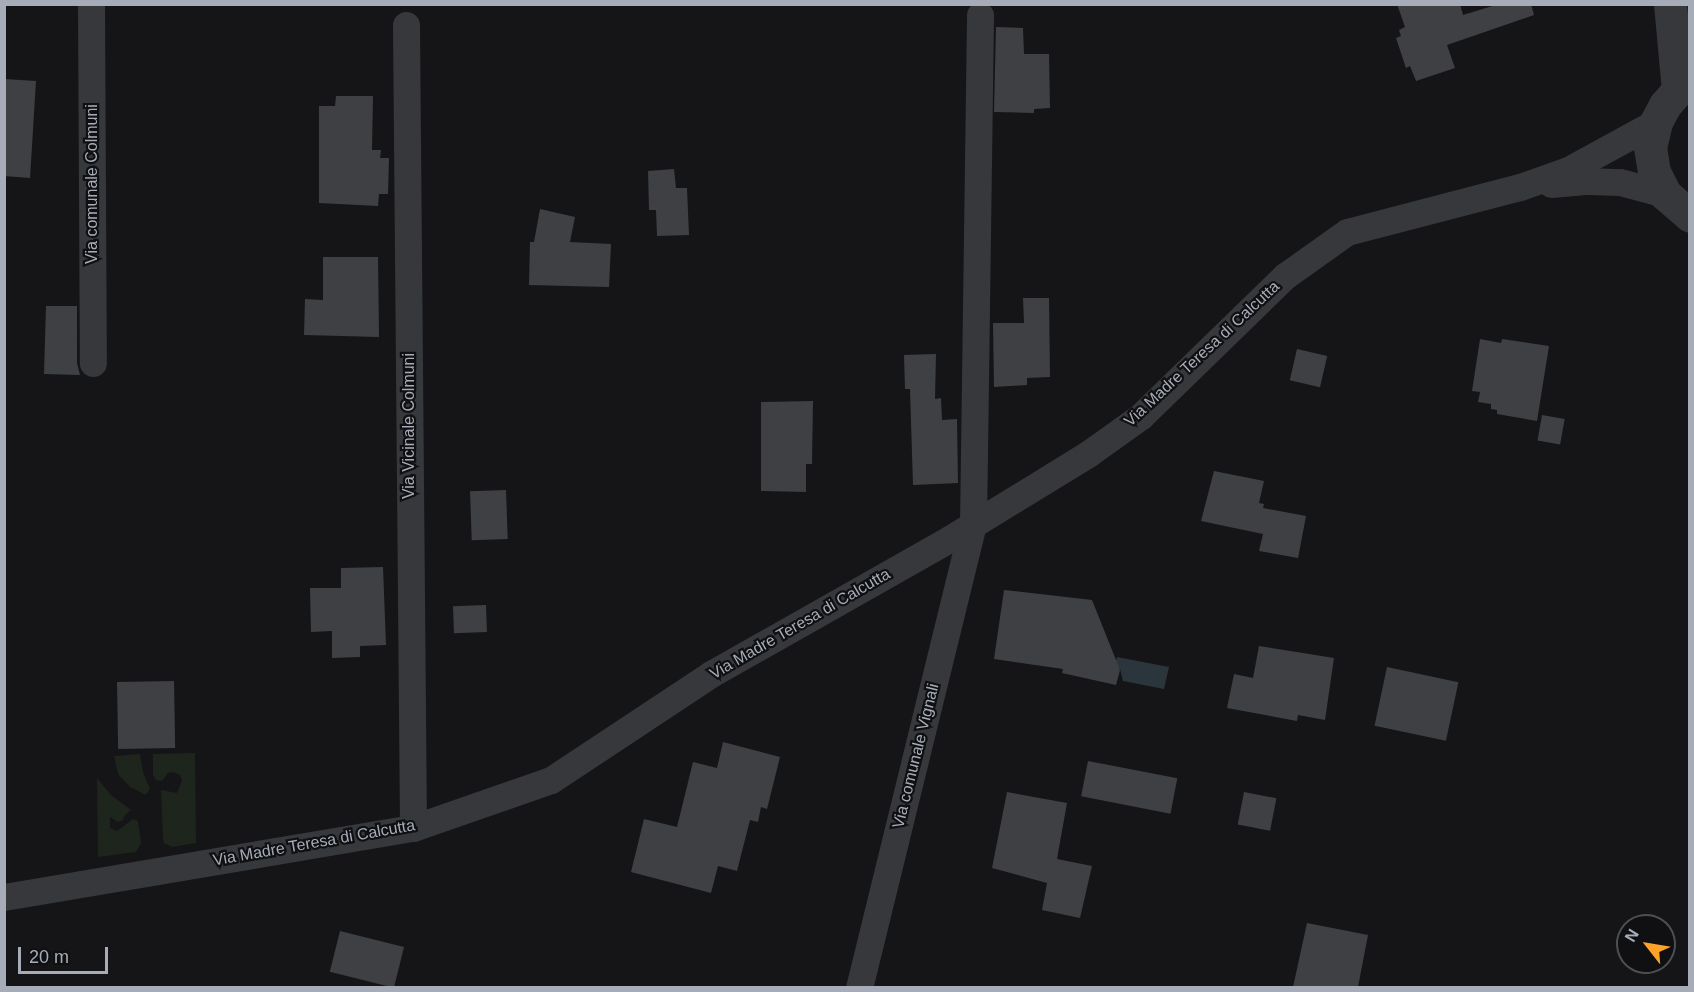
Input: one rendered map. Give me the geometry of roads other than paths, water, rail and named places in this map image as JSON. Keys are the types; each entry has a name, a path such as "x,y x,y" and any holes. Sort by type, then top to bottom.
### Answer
{"street":[{"name":"Via comunale Colmuni","path":"91,4 93,363"},
{"path":"1670,4 1684,87 1665,105 1656,122 1650,147 1654,172 1682,212"},
{"name":"Via comunale Vignali","path":"859,987 973,525 980,15"},
{"name":"Via Vicinale Colmuni","path":"406,25 412,828"},
{"name":"Via Madre Teresa di Calcutta","path":"4,897 412,828 551,780 711,674 973,525 1088,454 1141,416 1285,276 1347,232 1520,187 1568,170 1656,122"},
{"name":"Via Madre Teresa di Calcutta","path":"1520,187 1588,181 1620,182 1682,212"}]}
